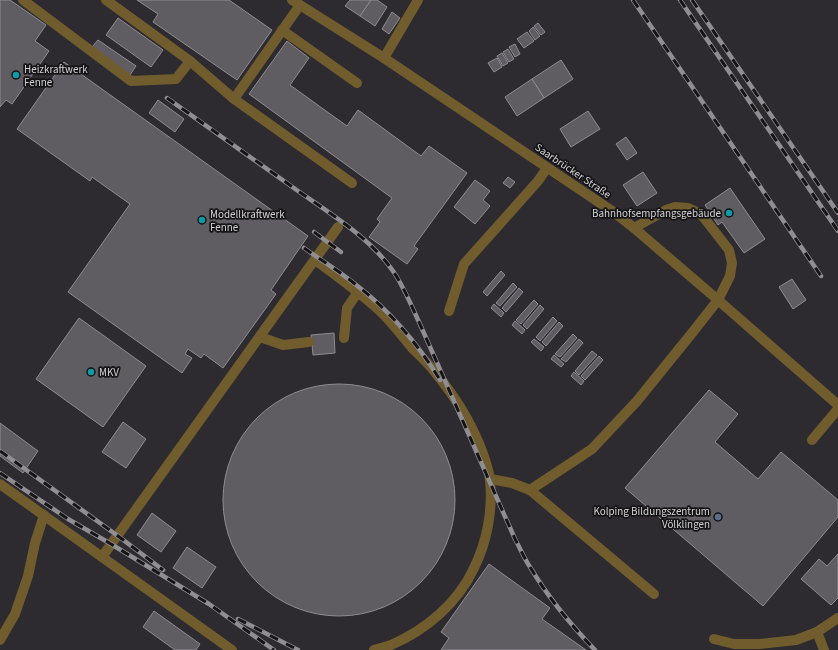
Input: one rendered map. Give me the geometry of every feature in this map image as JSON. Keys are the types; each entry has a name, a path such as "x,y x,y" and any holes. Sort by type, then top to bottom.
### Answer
{"street":[{"path":"23,0 132,81 176,79 190,61"},
{"path":"106,0 190,61 234,99 352,183"},
{"path":"384,58 418,0"},
{"path":"234,99 282,30 296,2"},
{"name":"Saarbrücker Straße","path":"296,2 384,58 616,214 718,300 838,405"},
{"path":"282,30 357,83"},
{"path":"450,311 464,264 538,181 547,168"},
{"path":"530,490 592,449 637,401 718,300 730,276 732,263 729,250 701,214 688,208 675,207 666,210 634,228"},
{"path":"102,557 338,227"},
{"path":"315,260 358,292 380,311 414,350 434,370 464,413 477,438 486,462 490,479 490,506 486,536 468,581 447,607 432,620 414,633 391,645 374,650"},
{"path":"344,338 347,308 358,292"},
{"path":"260,337 284,345 309,342"},
{"path":"812,440 838,410"},
{"path":"490,479 512,483 530,490 654,594"},
{"path":"0,484 232,650"},
{"path":"0,640 15,614 28,576 35,543 44,515"},
{"path":"714,639 734,644 759,644 796,640 818,632 838,618"},
{"path":"818,632 824,650"}],"building":[{"name":"Heizkraftwerk Fenne","path":"0,0 10,0 46,25 35,41 49,51 12,104 6,100 0,107"},
{"path":"137,0 229,0 272,30 237,80 153,22 158,14"},
{"path":"350,0 371,0 360,16 345,6"},
{"path":"371,0 377,0 387,7 375,26 360,16"},
{"path":"392,12 400,18 389,34 382,29"},
{"path":"118,18 163,50 151,67 106,35"},
{"path":"538,23 545,32 541,35 534,26"},
{"path":"533,27 540,36 535,40 529,31"},
{"path":"527,32 534,41 524,48 517,39"},
{"path":"98,40 136,66 130,75 92,47"},
{"path":"287,41 309,58 290,85 347,126 358,110 421,156 429,146 467,173 414,246 418,249 407,264 369,237 380,222 377,219 392,198 249,94"},
{"path":"515,44 520,54 515,57 509,47"},
{"path":"508,49 514,59 509,62 503,52"},
{"path":"502,53 508,63 503,66 497,56"},
{"path":"497,58 502,67 494,72 488,63"},
{"path":"561,60 573,79 544,98 532,79"},
{"name":"Modellkraftwerk Fenne","path":"64,62 308,236 271,290 276,294 223,368 204,354 201,358 188,349 185,354 192,358 182,373 68,292 130,204 92,177 90,181 17,129"},
{"path":"532,79 544,98 517,116 505,97"},
{"path":"158,100 184,119 175,132 149,113"},
{"path":"588,111 600,129 571,147 560,129"},
{"path":"626,137 637,153 627,160 616,144"},
{"path":"643,172 657,193 637,206 623,185"},
{"path":"508,177 515,182 510,188 503,183"},
{"path":"475,180 490,191 483,200 490,206 475,224 454,207"},
{"name":"Bahnhofsempfangsgebäude","path":"730,188 765,239 744,253 722,222 718,225 705,205"},
{"path":"501,271 505,275 487,296 483,292"},
{"path":"792,279 806,300 793,309 779,287"},
{"path":"513,283 517,287 500,306 496,303"},
{"path":"519,288 523,292 506,312 502,308"},
{"path":"534,300 538,304 521,324 516,320"},
{"path":"494,304 504,313 501,317 491,308"},
{"path":"540,305 544,309 527,329 523,325"},
{"path":"553,317 557,321 540,341 536,337"},
{"name":"MKV","path":"79,318 146,366 103,427 36,379"},
{"path":"515,321 525,330 522,334 512,325"},
{"path":"559,322 563,326 546,346 542,342"},
{"path":"334,333 335,353 313,355 311,335"},
{"path":"573,334 577,338 560,357 555,354"},
{"path":"534,339 544,347 541,351 531,342"},
{"path":"579,339 583,343 566,362 561,359"},
{"path":"592,351 597,355 579,375 575,371"},
{"path":"554,355 564,364 561,367 551,359"},
{"path":"599,356 603,360 585,380 581,376"},
{"path":"574,372 584,381 581,385 571,376"},
{"path":"339,384 362,386 394,398 413,410 429,426 441,445 450,466 453,477 455,500 453,523 441,555 429,574 413,590 394,602 373,611 362,614 339,616 316,614 284,602 265,590 249,574 237,555 228,534 225,523 223,500 225,477 237,445 249,426 265,410 284,398 305,389 316,386"},
{"path":"709,390 738,414 715,442 758,479 781,452 838,500 838,517 763,606 625,488"},
{"path":"123,422 146,439 126,468 102,452"},
{"path":"0,423 38,451 23,473 0,456"},
{"path":"152,513 176,531 161,552 137,535"},
{"path":"187,547 216,567 202,588 173,568"},
{"path":"838,554 838,598 831,605 801,579 819,559 827,566"},
{"path":"489,564 550,608 542,619 586,650 441,650 449,638 441,632"},
{"path":"154,611 200,644 196,650 175,650 143,627"}],"railway":[{"path":"633,0 821,276"},
{"path":"680,0 838,231"},
{"path":"692,0 838,213"},
{"path":"167,98 349,227 362,237 384,259 401,283 524,557 552,600 595,650"},
{"path":"314,232 341,252"},
{"path":"304,248 349,279 380,305 402,328 422,353 440,380"},
{"path":"0,451 163,570"},
{"path":"0,473 68,519 209,604 274,650"},
{"path":"238,619 298,650"}],"place":[{"name":"Heizkraftwerk Fenne","path":"16,75"},
{"name":"Bahnhofsempfangsgebäude","path":"729,213"},
{"name":"Modellkraftwerk Fenne","path":"202,220"},
{"name":"MKV","path":"91,372"},
{"name":"Kolping Bildungszentrum Völklingen","path":"718,517"}]}
